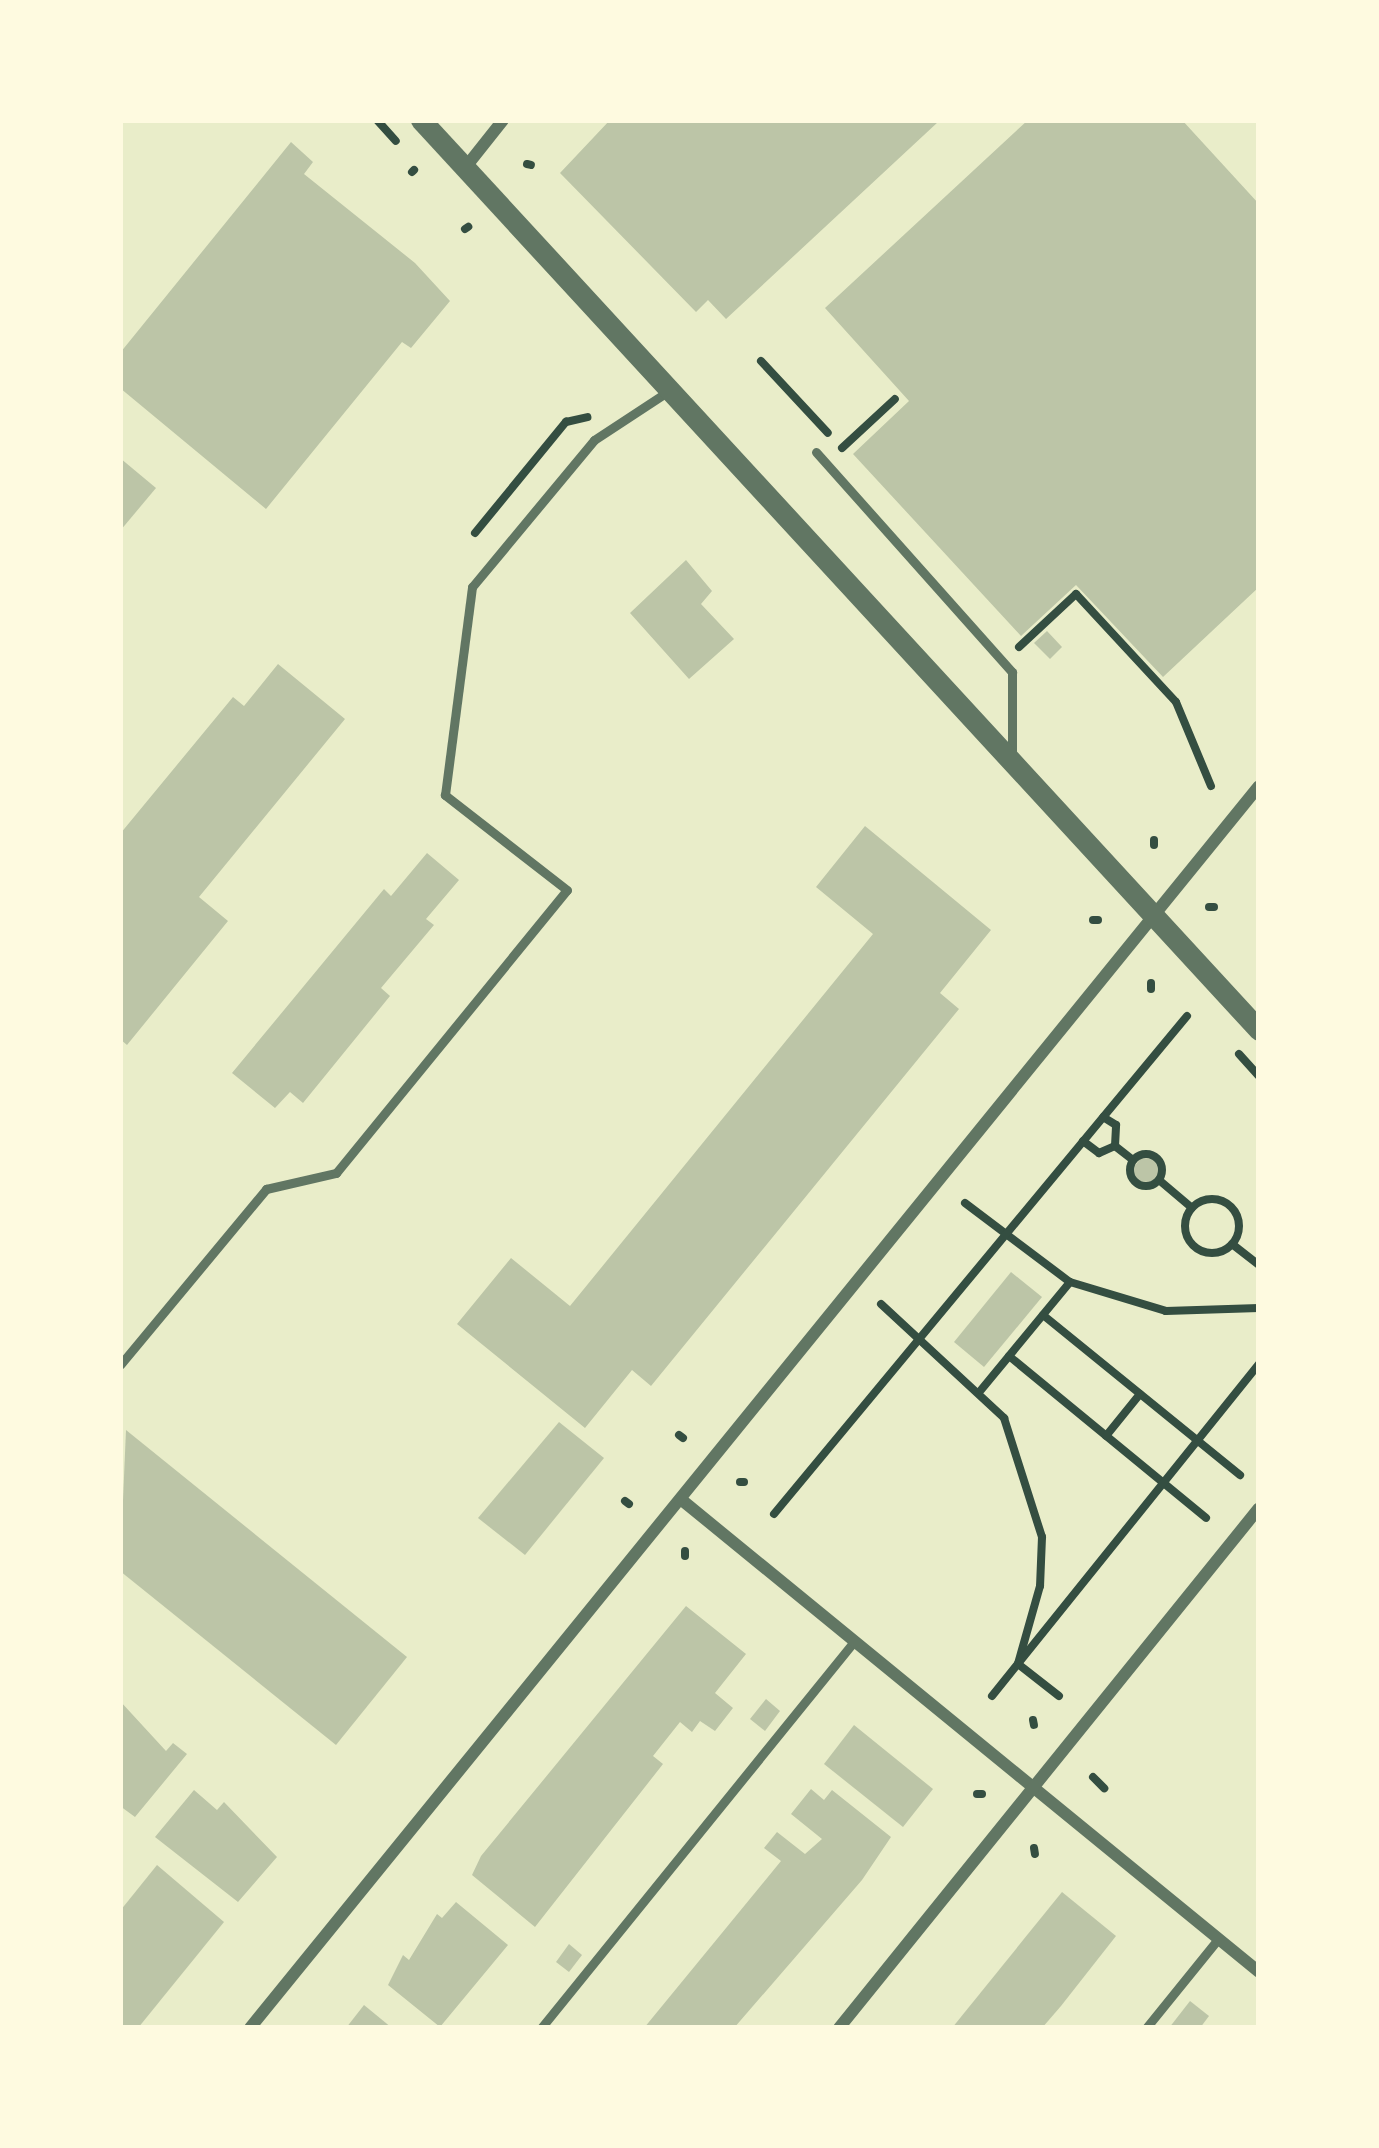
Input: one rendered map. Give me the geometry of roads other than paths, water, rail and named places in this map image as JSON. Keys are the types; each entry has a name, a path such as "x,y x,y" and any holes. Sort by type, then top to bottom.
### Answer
{"street":[{"path":"421,120 1012,770 1259,1030"},
{"path":"465,168 503,120"},
{"path":"250,2028 683,1501 1259,786"},
{"path":"683,1501 1259,1972"},
{"path":"839,2028 1259,1508"}],"lane":[{"path":"120,1365 266,1189 336,1173 567,890 445,795 472,587 594,440 669,392"},
{"path":"816,452 1012,672 1012,770"},
{"path":"542,2028 854,1641"},
{"path":"1145,2028 1218,1939"}]}
